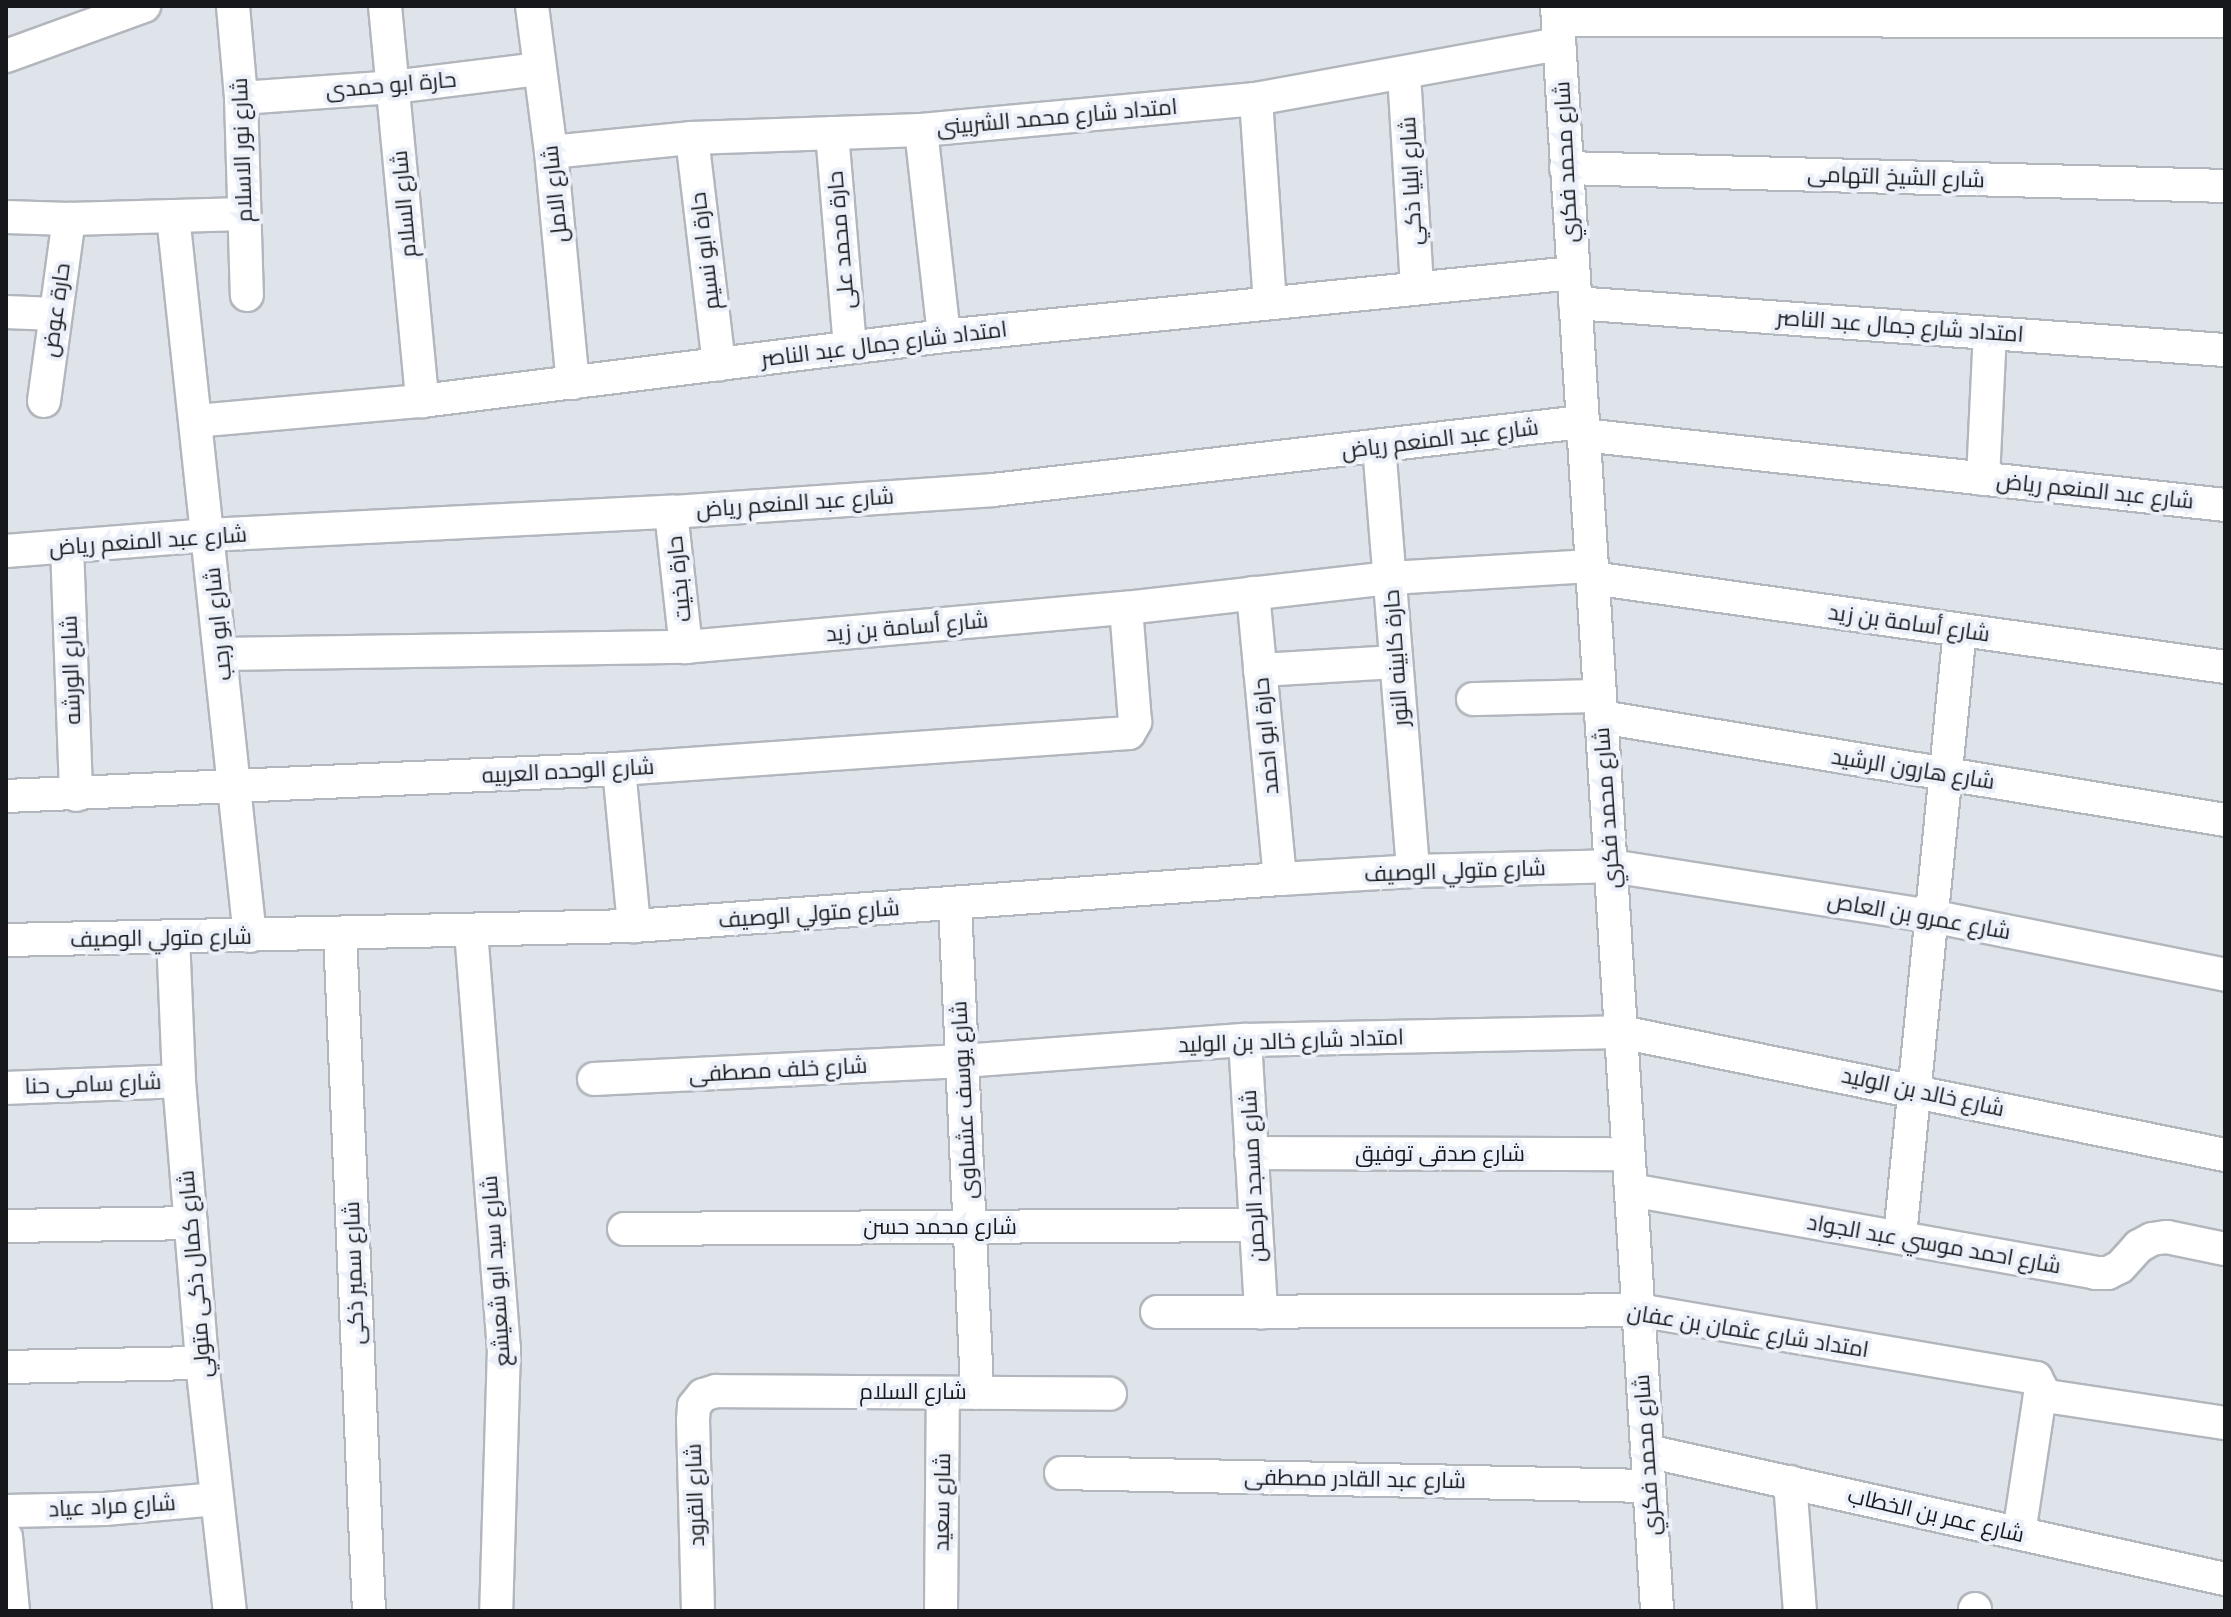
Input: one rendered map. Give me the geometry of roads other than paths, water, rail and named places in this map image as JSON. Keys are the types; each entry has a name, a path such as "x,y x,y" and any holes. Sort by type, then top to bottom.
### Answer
{"street":[{"path":"6,56 144,6"},
{"name":"شارع نور الاسلام","path":"233,6 241,98 247,295"},
{"name":"شارع السلام","path":"385,6 422,401"},
{"name":"شارع الامل","path":"538,7 540,69 573,383"},
{"name":"امتداد شارع محمد الشربينى","path":"551,152 692,138 921,130 1256,99 1404,74 1558,23 2225,21"},
{"name":"شارع محمد فكري","path":"1558,23 1657,1611"},
{"name":"حارة ابو حمدى","path":"241,98 393,87 540,69"},
{"name":"شارع ايليا ذكي","path":"1404,74 1417,288"},
{"path":"1256,99 1270,303"},
{"path":"921,130 944,336"},
{"name":"حارة محمد على","path":"832,133 850,347"},
{"name":"حارة ابو نسيم","path":"692,138 719,364"},
{"name":"شارع الشيخ التهامى","path":"1566,168 2225,186"},
{"path":"6,217 69,219 244,214"},
{"name":"شارع ابو رجب","path":"173,216 250,936"},
{"name":"حارة عوض","path":"44,401 69,219"},
{"name":"امتداد شارع جمال عبد الناصر","path":"196,421 422,401 944,336 1417,288 1574,288 1990,333 2225,350"},
{"path":"6,312 55,314"},
{"path":"1983,479 1990,333"},
{"name":"شارع عبد المنعم رياض","path":"6,551 209,535 671,512 993,490 1379,446 1582,428 1983,479 2225,505"},
{"name":"حارة كابينه النور","path":"1379,446 1413,871"},
{"name":"حارة بخيت","path":"671,512 686,647"},
{"name":"شارع الورشه","path":"67,546 76,795"},
{"name":"شارع أسامة بن زيد","path":"221,654 686,647 1126,608 1390,578 1592,572 1960,630 2225,667"},
{"name":"حارة ابو احمد","path":"1253,593 1280,879"},
{"name":"شارع الوحده العربيه","path":"6,796 619,769 1129,733 1135,722 1126,608"},
{"path":"1900,1236 1960,630"},
{"path":"1260,670 1396,662"},
{"name":"شارع هارون الرشيد","path":"1473,699 1600,706 1944,774 2225,820"},
{"path":"619,769 634,926"},
{"name":"شارع متولي الوصيف","path":"6,940 634,926 1280,879 1413,871 1611,866"},
{"name":"شارع عمرو بن العاص","path":"1611,866 1931,916 2225,975"},
{"name":"شارع يوسف عشماوى","path":"955,904 977,1393"},
{"name":"شارع سيد ابو شعيشع","path":"471,931 504,1348 496,1611"},
{"name":"شارع سمير ذكى","path":"340,934 369,1611"},
{"name":"شارع كمال ذكى متولي","path":"173,936 179,1081 202,1363 230,1611"},
{"name":"امتداد شارع خالد بن الوليد","path":"963,1061 1245,1040 1621,1032"},
{"name":"شارع خالد بن الوليد","path":"1621,1032 2225,1155"},
{"name":"شارع مسجد الرحمن","path":"1245,1040 1261,1313"},
{"name":"شارع خلف مصطفى","path":"594,1079 963,1061"},
{"name":"شارع سامى حنا","path":"6,1088 179,1081"},
{"name":"شارع صدقى توفيق","path":"1251,1153 1628,1154"},
{"name":"شارع احمد موسي عبد الجواد","path":"1631,1190 2095,1273 2108,1273 2120,1267 2139,1246 2152,1239 2167,1237 2225,1249"},
{"path":"6,1226 191,1223"},
{"name":"شارع محمد حسن","path":"624,1229 1255,1225"},
{"name":"امتداد شارع عثمان بن عفان","path":"1157,1312 1638,1310 2036,1378 2040,1383 2040,1395"},
{"path":"6,1367 202,1363"},
{"name":"شارع السلام","path":"716,1391 1110,1394"},
{"name":"شارع القرود","path":"698,1611 694,1406 703,1395 716,1391"},
{"name":"شارع سعيد","path":"941,1611 943,1393"},
{"path":"2019,1533 2040,1395 2225,1423"},
{"name":"شارع عمر بن الخطاب","path":"1647,1451 2225,1579"},
{"name":"شارع عبد القادر مصطفى","path":"1061,1473 1649,1486"},
{"path":"1790,1482 1800,1611"},
{"name":"شارع مراد عياد","path":"6,1511 105,1509 217,1499"},
{"path":"6,1537 13,1611"}]}
